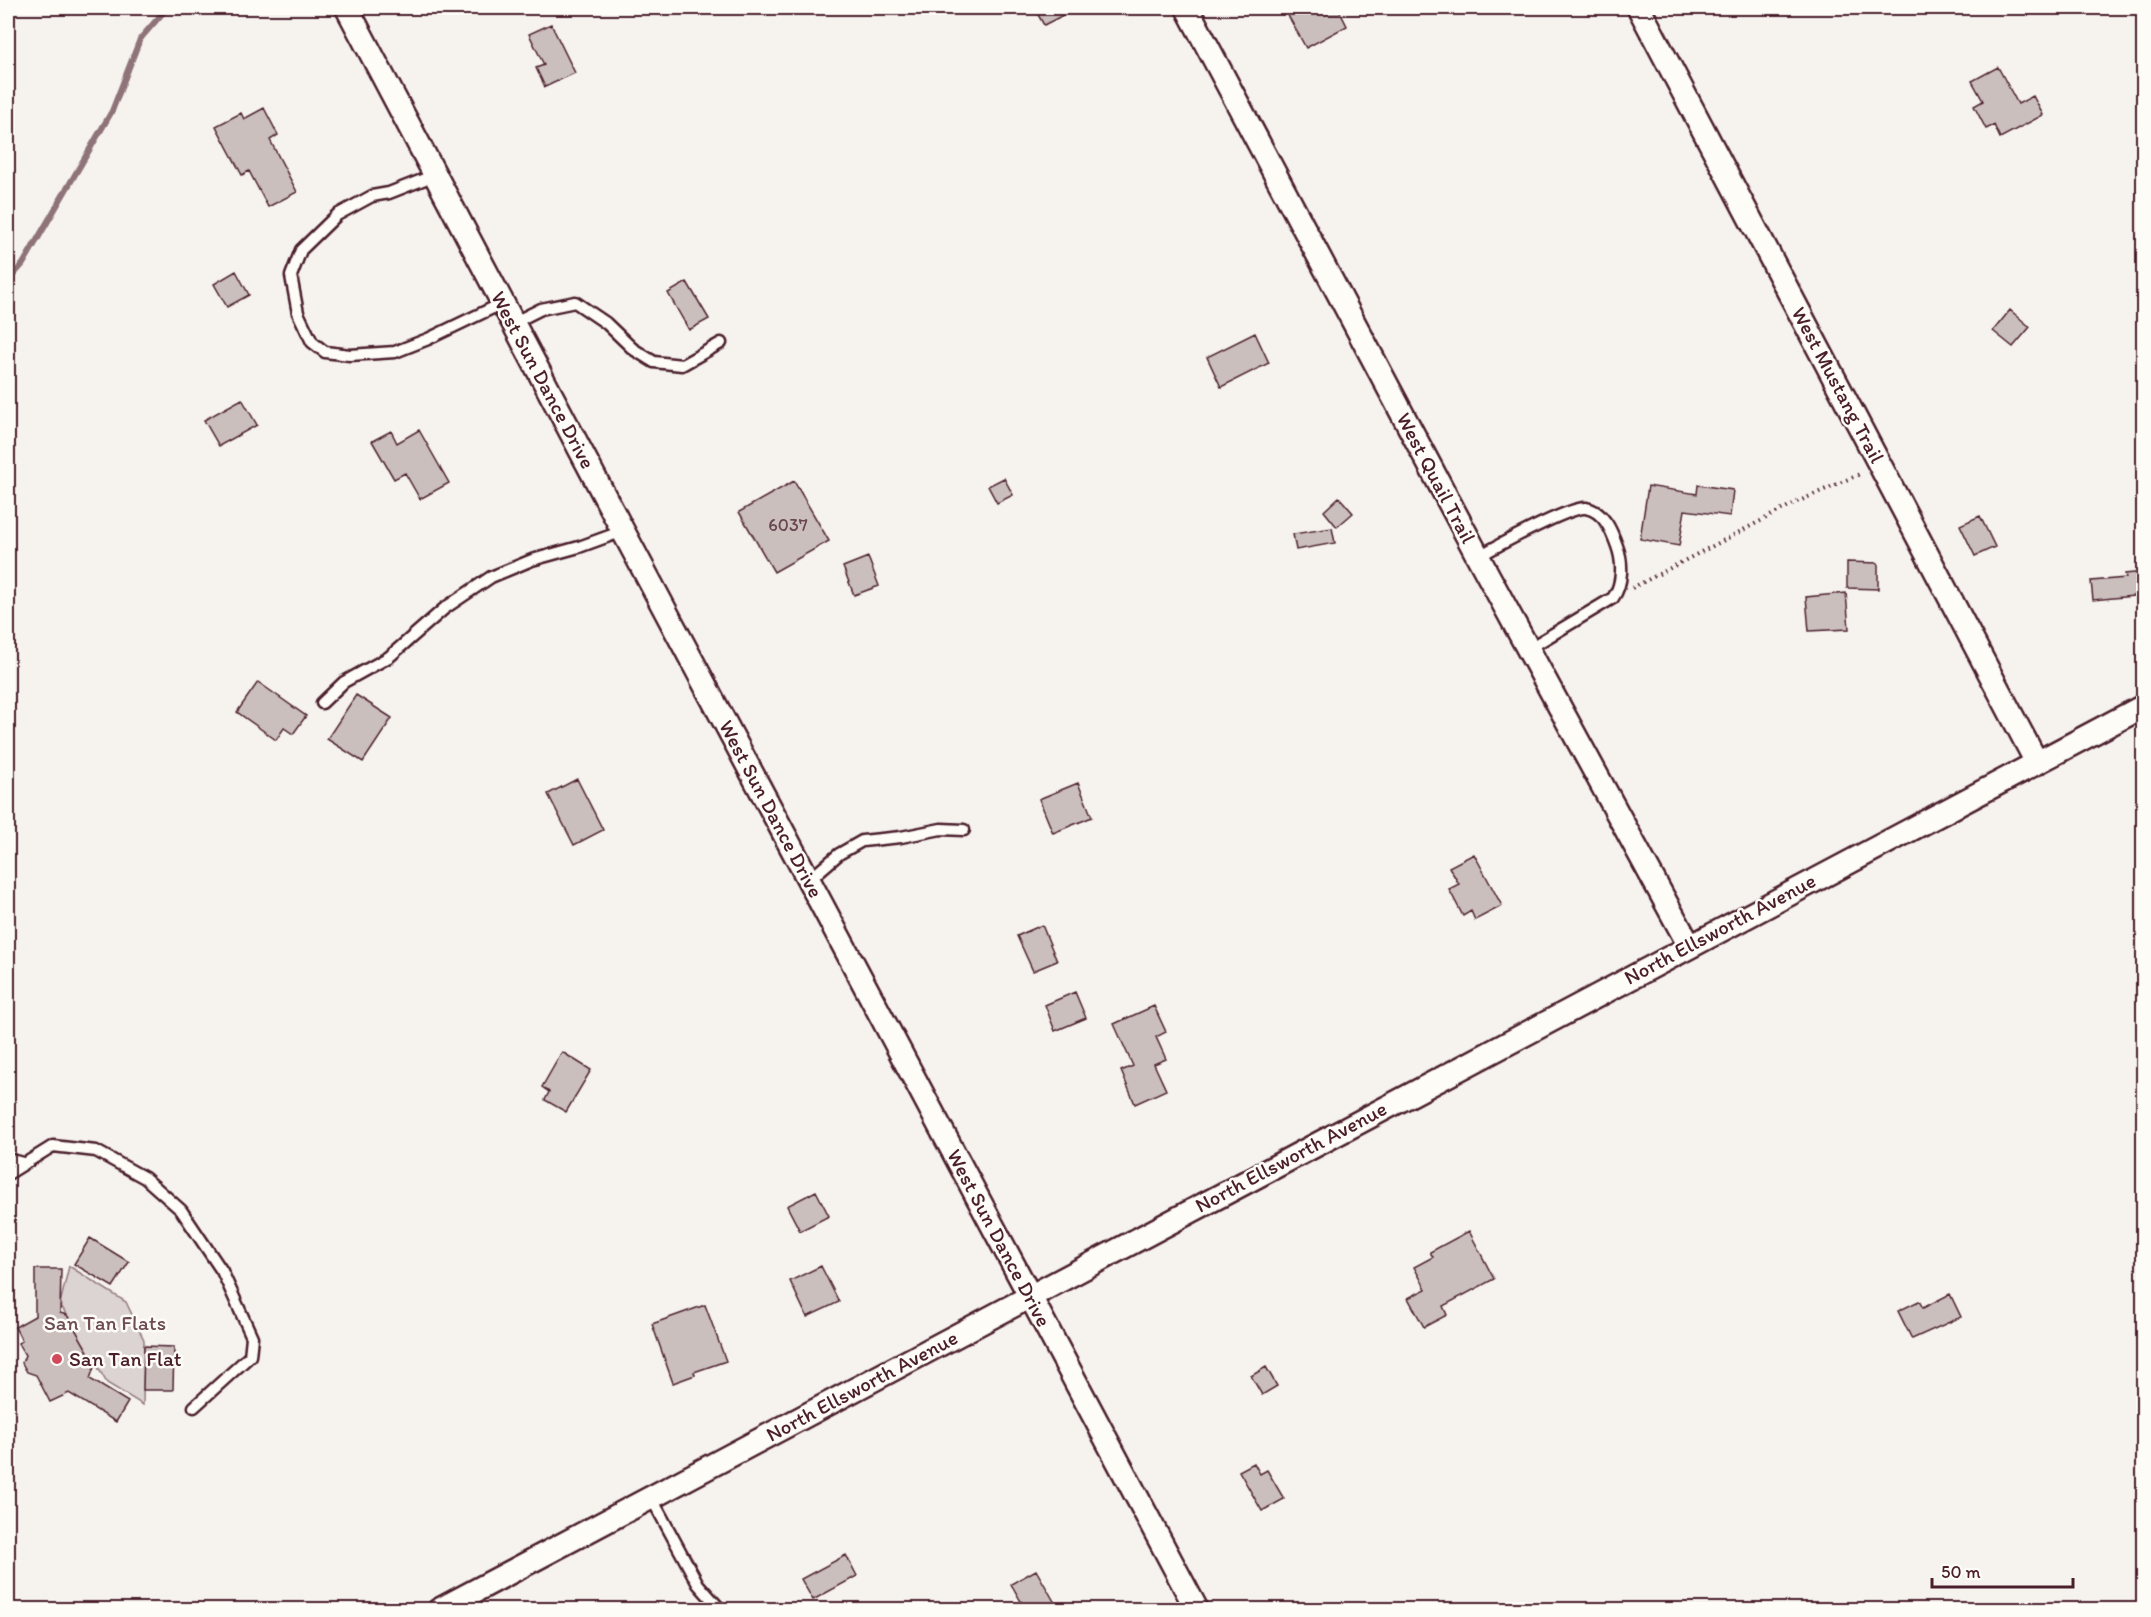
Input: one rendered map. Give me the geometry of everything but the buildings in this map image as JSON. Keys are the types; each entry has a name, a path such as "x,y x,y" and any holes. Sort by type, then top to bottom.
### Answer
{"street":[{"name":"West Sun Dance Drive","path":"347,8 622,531 1197,1610"},
{"name":"West Quail Trail","path":"1187,8 1478,557 1689,945"},
{"name":"West Mustang Trail","path":"1639,8 2037,763"},
{"name":"North Ellsworth Avenue","path":"439,1610 1689,945 2144,706"}],"lane":[{"path":"435,175 388,193 372,196 337,215 301,250 291,276 298,313 312,342 325,352 342,354 395,352 502,303"},
{"path":"513,323 541,309 575,302 606,323 633,349 654,362 682,364 721,344"},
{"path":"1478,557 1504,542 1572,511 1585,508 1594,511 1610,527 1622,559 1618,591 1613,598 1528,650"},
{"path":"322,703 344,682 389,657 445,608 491,578 532,560 622,531"},
{"path":"808,880 839,854 862,841 901,837 941,829 964,830"},
{"path":"8,1174 53,1146 96,1151 145,1178 181,1210 222,1270 252,1337 250,1356 194,1407"},
{"path":"8,1159 24,1163"},
{"path":"651,1497 698,1584 721,1610"}],"path":[{"path":"1613,598 1797,502 1880,465"}],"green space":[{"name":"San Tan Flats","path":"69,1266 126,1302 144,1340 143,1405 107,1383 60,1304"}],"waterway":[{"path":"8,281 23,264 112,111 140,39 167,8"}],"place":[{"name":"San Tan Flat","path":"57,1359"}]}
